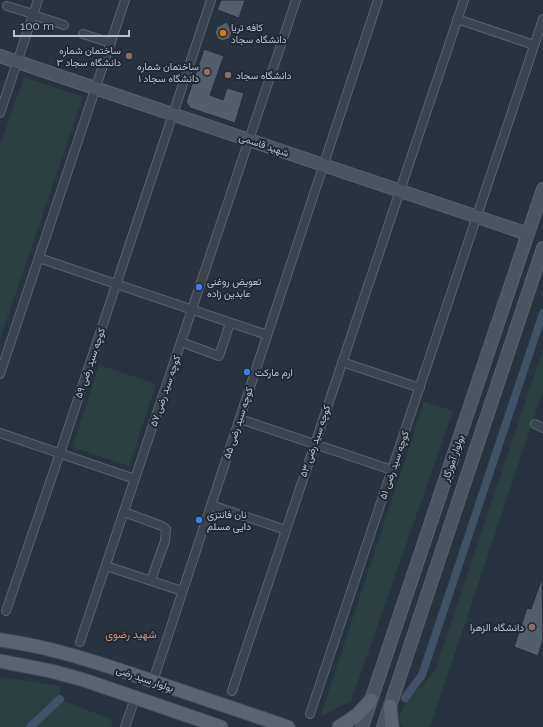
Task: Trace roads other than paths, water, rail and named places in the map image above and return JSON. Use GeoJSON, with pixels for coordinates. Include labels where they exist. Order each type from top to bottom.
{"type":"FeatureCollection","features":[{"type":"Feature","properties":{"kind":"main road","name":"شهید قاسمی"},"geometry":{"type":"LineString","coordinates":[[0,56],[528,234]]}},
{"type":"Feature","properties":{"kind":"main road","name":"بولوار آموزگار"},"geometry":{"type":"LineString","coordinates":[[362,727],[543,189]]}},
{"type":"Feature","properties":{"kind":"main road","name":"بولوار آموزگار"},"geometry":{"type":"LineString","coordinates":[[383,727],[543,248]]}},
{"type":"Feature","properties":{"kind":"main road","name":"بولوار سید رضی"},"geometry":{"type":"LineString","coordinates":[[0,640],[20,642],[56,650],[90,660],[288,727]]}},
{"type":"Feature","properties":{"kind":"main road","name":"بولوار سید رضی"},"geometry":{"type":"LineString","coordinates":[[0,661],[50,671],[221,727]]}},
{"type":"Feature","properties":{"kind":"main road"},"geometry":{"type":"LineString","coordinates":[[339,727],[357,715],[371,700]]}},
{"type":"Feature","properties":{"kind":"main road"},"geometry":{"type":"LineString","coordinates":[[390,706],[392,727]]}},
{"type":"Feature","properties":{"kind":"street"},"geometry":{"type":"LineString","coordinates":[[0,113],[38,0]]}},
{"type":"Feature","properties":{"kind":"street"},"geometry":{"type":"LineString","coordinates":[[0,374],[125,0]]}},
{"type":"Feature","properties":{"kind":"street","name":"کوچه سید رضی ۵۹"},"geometry":{"type":"LineString","coordinates":[[6,611],[211,0]]}},
{"type":"Feature","properties":{"kind":"street","name":"کوچه سید رضی ۵۷"},"geometry":{"type":"LineString","coordinates":[[80,642],[296,0]]}},
{"type":"Feature","properties":{"kind":"street","name":"کوچه سید رضی ۵۵"},"geometry":{"type":"LineString","coordinates":[[153,681],[378,0]]}},
{"type":"Feature","properties":{"kind":"street","name":"کوچه سید رضی ۵۳"},"geometry":{"type":"LineString","coordinates":[[232,691],[464,0]]}},
{"type":"Feature","properties":{"kind":"street"},"geometry":{"type":"LineString","coordinates":[[8,6],[64,25]]}},
{"type":"Feature","properties":{"kind":"street"},"geometry":{"type":"LineString","coordinates":[[457,19],[534,45]]}},
{"type":"Feature","properties":{"kind":"street","name":"کوچه سید رضی ۵۱"},"geometry":{"type":"LineString","coordinates":[[310,714],[543,19]]}},
{"type":"Feature","properties":{"kind":"street"},"geometry":{"type":"LineString","coordinates":[[83,34],[111,43]]}},
{"type":"Feature","properties":{"kind":"street"},"geometry":{"type":"LineString","coordinates":[[39,258],[230,324],[267,335]]}},
{"type":"Feature","properties":{"kind":"street"},"geometry":{"type":"LineString","coordinates":[[181,342],[219,356],[230,324]]}},
{"type":"Feature","properties":{"kind":"street"},"geometry":{"type":"LineString","coordinates":[[342,362],[420,388]]}},
{"type":"Feature","properties":{"kind":"street"},"geometry":{"type":"LineString","coordinates":[[240,419],[392,470]]}},
{"type":"Feature","properties":{"kind":"street"},"geometry":{"type":"LineString","coordinates":[[0,433],[135,479]]}},
{"type":"Feature","properties":{"kind":"street"},"geometry":{"type":"LineString","coordinates":[[211,505],[286,530]]}},
{"type":"Feature","properties":{"kind":"street"},"geometry":{"type":"LineString","coordinates":[[124,512],[162,526],[166,529],[165,541],[151,580]]}},
{"type":"Feature","properties":{"kind":"street"},"geometry":{"type":"LineString","coordinates":[[106,566],[151,580],[182,592]]}},
{"type":"Feature","properties":{"kind":"street"},"geometry":{"type":"LineString","coordinates":[[125,727],[135,698]]}},
{"type":"Feature","properties":{"kind":"waterway"},"geometry":{"type":"LineString","coordinates":[[405,698],[422,675],[543,313]]}},
{"type":"Feature","properties":{"kind":"waterway"},"geometry":{"type":"LineString","coordinates":[[30,727],[60,699]]}},
{"type":"Feature","properties":{"kind":"place","name":"کافه تریا دانشگاه سجاد"},"geometry":{"type":"Point","coordinates":[223,33]}},
{"type":"Feature","properties":{"kind":"place","name":"ساختمان شماره ۳ دانشگاه سجاد"},"geometry":{"type":"Point","coordinates":[129,56]}},
{"type":"Feature","properties":{"kind":"place","name":"ساختمان شماره ۱ دانشگاه سجاد"},"geometry":{"type":"Point","coordinates":[207,72]}},
{"type":"Feature","properties":{"kind":"place","name":"دانشگاه سجاد"},"geometry":{"type":"Point","coordinates":[228,75]}},
{"type":"Feature","properties":{"kind":"place","name":"تعویض روغنی عابدین زاده"},"geometry":{"type":"Point","coordinates":[199,287]}},
{"type":"Feature","properties":{"kind":"place","name":"ارم مارکت"},"geometry":{"type":"Point","coordinates":[247,372]}},
{"type":"Feature","properties":{"kind":"place","name":"نان فانتزی دایی مسلم"},"geometry":{"type":"Point","coordinates":[199,520]}},
{"type":"Feature","properties":{"kind":"place","name":"دانشگاه الزهرا"},"geometry":{"type":"Point","coordinates":[532,627]}},
{"type":"Feature","properties":{"kind":"district","name":"شهید رضوی"},"geometry":{"type":"Point","coordinates":[131,634]}}]}
